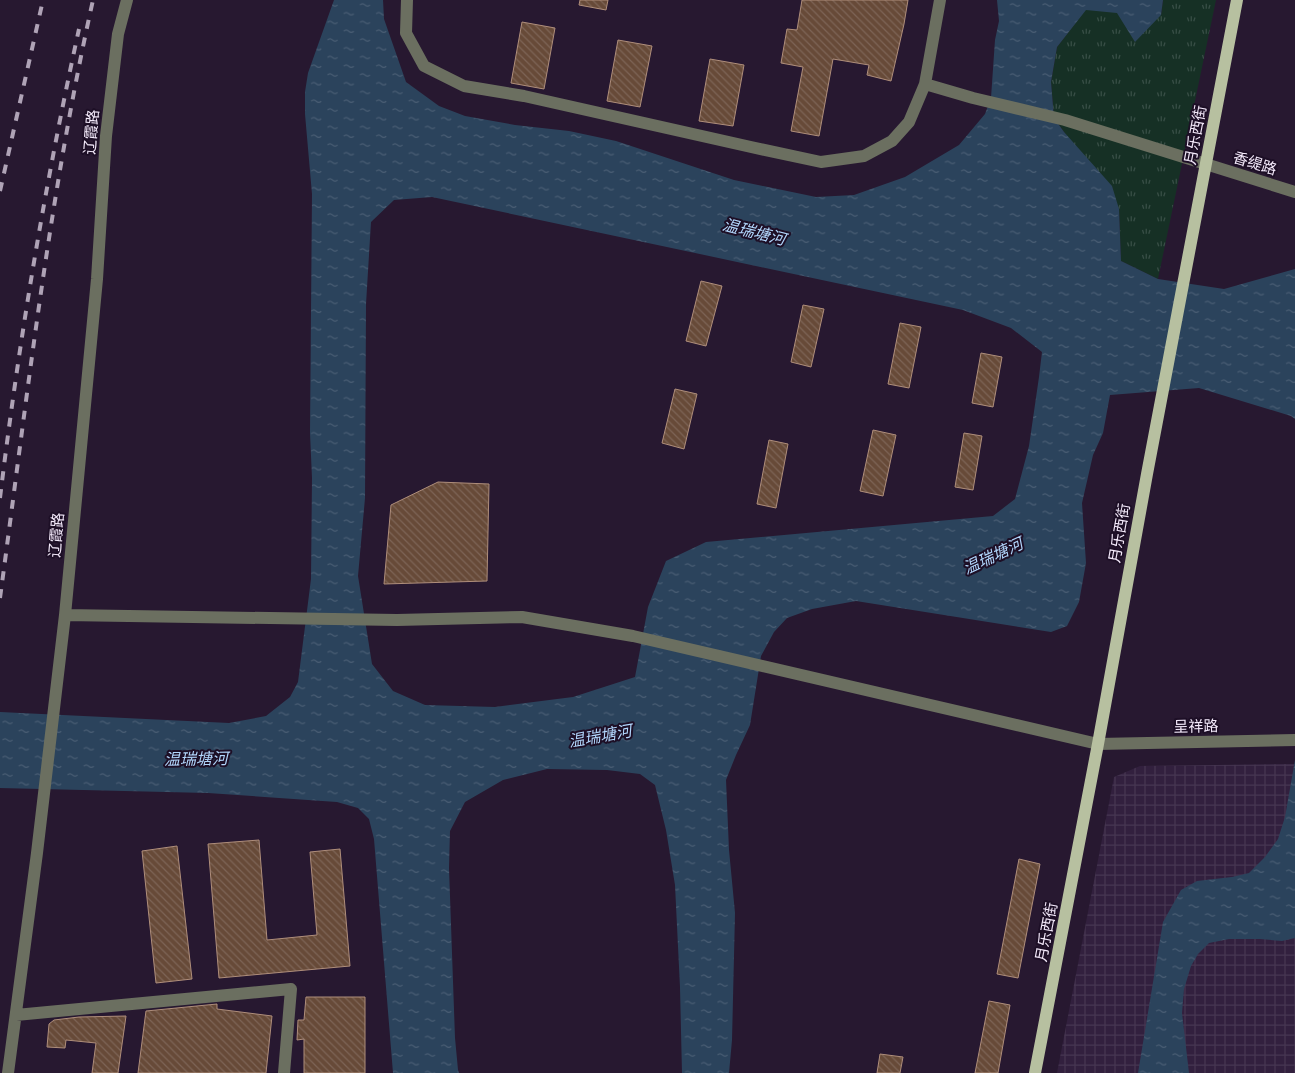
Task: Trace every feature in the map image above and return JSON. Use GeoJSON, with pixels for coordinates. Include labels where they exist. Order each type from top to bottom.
{"type":"FeatureCollection","features":[{"type":"Feature","properties":{"kind":"main road","name":"月乐西街"},"geometry":{"type":"LineString","coordinates":[[1035,1073],[1098,744],[1146,474],[1237,0]]}},
{"type":"Feature","properties":{"kind":"street","name":"辽霞路"},"geometry":{"type":"LineString","coordinates":[[8,1073],[65,615],[96,279],[106,136],[118,34],[127,0]]}},
{"type":"Feature","properties":{"kind":"street"},"geometry":{"type":"LineString","coordinates":[[407,0],[406,33],[424,66],[464,86],[524,96],[751,148],[821,162],[864,156],[892,141],[909,122],[925,84],[940,0]]}},
{"type":"Feature","properties":{"kind":"street","name":"香缇路"},"geometry":{"type":"LineString","coordinates":[[925,84],[973,98],[1064,120],[1295,192]]}},
{"type":"Feature","properties":{"kind":"street","name":"呈祥路"},"geometry":{"type":"LineString","coordinates":[[65,615],[397,620],[522,617],[633,636],[1098,744],[1290,740]]}},
{"type":"Feature","properties":{"kind":"street"},"geometry":{"type":"LineString","coordinates":[[16,1015],[291,988],[284,1073]]}},
{"type":"Feature","properties":{"kind":"shaded area"},"geometry":{"type":"Polygon","coordinates":[[[1295,764],[1295,1073],[1057,1073],[1114,777],[1140,766],[1295,764]]]}},
{"type":"Feature","properties":{"kind":"green space"},"geometry":{"type":"Polygon","coordinates":[[[1163,0],[1216,0],[1158,279],[1121,261],[1119,209],[1054,118],[1051,82],[1057,47],[1086,9],[1161,15],[1163,0]]]}},
{"type":"Feature","properties":{"kind":"water","name":"温瑞塘河"},"geometry":{"type":"Polygon","coordinates":[[[334,0],[383,0],[384,19],[406,82],[439,106],[465,116],[515,125],[569,131],[616,141],[734,180],[816,197],[854,195],[905,177],[959,145],[985,114],[991,98],[995,40],[999,21],[997,0],[1163,0],[1161,15],[1135,42],[1117,13],[1086,10],[1057,47],[1051,82],[1054,118],[1112,186],[1119,209],[1121,261],[1158,279],[1224,289],[1295,269],[1295,419],[1291,416],[1199,388],[1110,395],[1103,433],[1093,455],[1082,503],[1086,563],[1079,602],[1067,626],[1051,632],[856,601],[812,609],[787,618],[774,632],[761,656],[750,725],[726,780],[729,850],[735,913],[732,1040],[729,1073],[682,1073],[675,885],[666,830],[655,785],[640,774],[607,770],[547,769],[503,780],[465,802],[450,831],[449,868],[455,1038],[459,1073],[393,1073],[374,839],[369,819],[358,808],[337,802],[208,793],[0,788],[0,712],[229,723],[266,716],[290,697],[298,682],[311,579],[312,194],[305,114],[305,92],[308,73],[334,0]],[[432,197],[394,200],[371,222],[366,304],[365,498],[358,576],[372,664],[393,691],[425,705],[495,707],[573,697],[635,677],[648,607],[666,561],[706,542],[993,516],[1015,499],[1029,446],[1042,352],[1011,328],[963,310],[432,197]]]}},
{"type":"Feature","properties":{"kind":"water"},"geometry":{"type":"Polygon","coordinates":[[[1295,760],[1295,938],[1282,941],[1229,939],[1209,943],[1198,954],[1191,966],[1184,989],[1182,1013],[1189,1073],[1138,1073],[1163,922],[1181,890],[1197,881],[1249,873],[1265,857],[1278,839],[1285,817],[1295,760]]]}},
{"type":"Feature","properties":{"kind":"building"},"geometry":{"type":"Polygon","coordinates":[[[580,0],[608,0],[606,10],[579,5],[580,0]]]}},
{"type":"Feature","properties":{"kind":"building"},"geometry":{"type":"Polygon","coordinates":[[[802,0],[908,0],[891,81],[867,75],[869,65],[833,59],[819,136],[791,131],[803,67],[781,63],[787,29],[797,30],[802,0]]]}},
{"type":"Feature","properties":{"kind":"building"},"geometry":{"type":"Polygon","coordinates":[[[522,22],[555,28],[544,89],[511,83],[522,22]]]}},
{"type":"Feature","properties":{"kind":"building"},"geometry":{"type":"Polygon","coordinates":[[[618,40],[652,46],[640,107],[607,101],[618,40]]]}},
{"type":"Feature","properties":{"kind":"building"},"geometry":{"type":"Polygon","coordinates":[[[710,59],[744,65],[733,126],[699,121],[710,59]]]}},
{"type":"Feature","properties":{"kind":"building"},"geometry":{"type":"Polygon","coordinates":[[[701,281],[722,286],[706,346],[686,341],[701,281]]]}},
{"type":"Feature","properties":{"kind":"building"},"geometry":{"type":"Polygon","coordinates":[[[803,305],[824,309],[811,367],[791,362],[803,305]]]}},
{"type":"Feature","properties":{"kind":"building"},"geometry":{"type":"Polygon","coordinates":[[[900,323],[921,327],[909,388],[888,384],[900,323]]]}},
{"type":"Feature","properties":{"kind":"building"},"geometry":{"type":"Polygon","coordinates":[[[981,353],[1002,357],[993,407],[972,403],[981,353]]]}},
{"type":"Feature","properties":{"kind":"building"},"geometry":{"type":"Polygon","coordinates":[[[675,389],[697,394],[684,449],[662,443],[675,389]]]}},
{"type":"Feature","properties":{"kind":"building"},"geometry":{"type":"Polygon","coordinates":[[[873,430],[896,435],[883,496],[860,491],[873,430]]]}},
{"type":"Feature","properties":{"kind":"building"},"geometry":{"type":"Polygon","coordinates":[[[964,433],[982,436],[973,490],[955,487],[964,433]]]}},
{"type":"Feature","properties":{"kind":"building"},"geometry":{"type":"Polygon","coordinates":[[[769,440],[788,444],[776,508],[757,504],[769,440]]]}},
{"type":"Feature","properties":{"kind":"building"},"geometry":{"type":"Polygon","coordinates":[[[438,482],[489,484],[487,581],[384,584],[391,505],[438,482]]]}},
{"type":"Feature","properties":{"kind":"building"},"geometry":{"type":"Polygon","coordinates":[[[259,840],[267,940],[317,935],[310,852],[340,849],[350,966],[219,978],[208,844],[259,840]]]}},
{"type":"Feature","properties":{"kind":"building"},"geometry":{"type":"Polygon","coordinates":[[[177,846],[192,979],[156,983],[142,851],[177,846]]]}},
{"type":"Feature","properties":{"kind":"building"},"geometry":{"type":"Polygon","coordinates":[[[1019,859],[1040,864],[1018,978],[997,974],[1019,859]]]}},
{"type":"Feature","properties":{"kind":"building"},"geometry":{"type":"Polygon","coordinates":[[[306,997],[365,997],[365,1073],[304,1073],[304,1039],[297,1040],[298,1020],[304,1020],[306,997]]]}},
{"type":"Feature","properties":{"kind":"building"},"geometry":{"type":"Polygon","coordinates":[[[989,1001],[1010,1005],[998,1073],[975,1073],[989,1001]]]}},
{"type":"Feature","properties":{"kind":"building"},"geometry":{"type":"Polygon","coordinates":[[[217,1004],[217,1009],[272,1016],[266,1073],[138,1073],[146,1011],[217,1004]]]}},
{"type":"Feature","properties":{"kind":"building"},"geometry":{"type":"Polygon","coordinates":[[[126,1016],[118,1073],[92,1073],[96,1043],[66,1040],[65,1048],[47,1047],[49,1024],[54,1020],[79,1017],[126,1016]]]}},
{"type":"Feature","properties":{"kind":"building"},"geometry":{"type":"Polygon","coordinates":[[[880,1054],[903,1057],[900,1073],[877,1073],[880,1054]]]}},
{"type":"Feature","properties":{"kind":"railway"},"geometry":{"type":"LineString","coordinates":[[0,191],[43,0]]}},
{"type":"Feature","properties":{"kind":"railway"},"geometry":{"type":"LineString","coordinates":[[0,598],[51,223],[77,74],[93,0]]}},
{"type":"Feature","properties":{"kind":"railway"},"geometry":{"type":"LineString","coordinates":[[0,498],[34,263],[79,29]]}}]}
